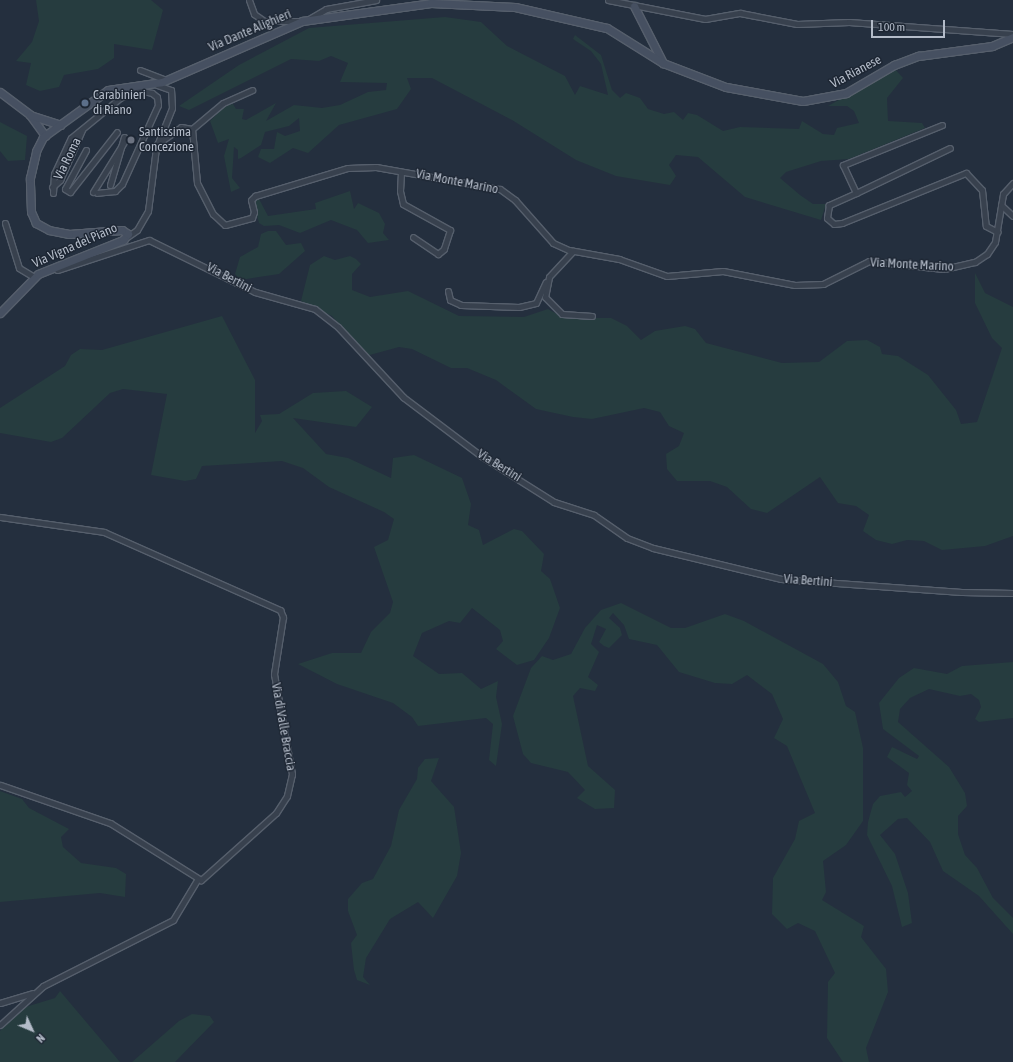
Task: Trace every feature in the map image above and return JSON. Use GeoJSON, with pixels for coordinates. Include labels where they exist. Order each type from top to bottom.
{"type":"FeatureCollection","features":[{"type":"Feature","properties":{"kind":"main road","name":"Via Dante Alighieri"},"geometry":{"type":"LineString","coordinates":[[45,136],[107,91],[136,88],[166,80],[307,20],[435,3],[515,7],[607,28],[663,63]]}},
{"type":"Feature","properties":{"kind":"main road"},"geometry":{"type":"LineString","coordinates":[[634,6],[663,63]]}},
{"type":"Feature","properties":{"kind":"main road","name":"Via Rianese"},"geometry":{"type":"LineString","coordinates":[[663,63],[743,91],[817,100],[846,93],[911,58],[941,51],[992,46],[1013,36]]}},
{"type":"Feature","properties":{"kind":"main road"},"geometry":{"type":"LineString","coordinates":[[0,92],[30,115],[45,136]]}},
{"type":"Feature","properties":{"kind":"main road"},"geometry":{"type":"LineString","coordinates":[[30,115],[60,125]]}},
{"type":"Feature","properties":{"kind":"main road","name":"Via Vigna del Piano"},"geometry":{"type":"LineString","coordinates":[[0,313],[36,275],[127,237],[128,232],[122,230],[84,235],[59,233],[36,223],[30,209],[30,178],[36,151],[45,136]]}},
{"type":"Feature","properties":{"kind":"street"},"geometry":{"type":"LineString","coordinates":[[250,0],[253,13],[264,21],[307,20],[326,9],[376,0]]}},
{"type":"Feature","properties":{"kind":"street"},"geometry":{"type":"LineString","coordinates":[[608,0],[705,19],[740,13],[797,24],[849,22],[1013,36]]}},
{"type":"Feature","properties":{"kind":"street"},"geometry":{"type":"LineString","coordinates":[[140,70],[166,80]]}},
{"type":"Feature","properties":{"kind":"street"},"geometry":{"type":"LineString","coordinates":[[127,237],[139,227],[150,206],[157,144],[173,97],[168,87],[152,84]]}},
{"type":"Feature","properties":{"kind":"street"},"geometry":{"type":"LineString","coordinates":[[53,193],[52,187],[67,143],[108,105],[136,88],[154,94],[157,106],[120,187],[115,191],[95,192],[124,139],[110,185]]}},
{"type":"Feature","properties":{"kind":"street"},"geometry":{"type":"LineString","coordinates":[[157,144],[179,128],[192,129],[223,103],[252,90]]}},
{"type":"Feature","properties":{"kind":"street"},"geometry":{"type":"LineString","coordinates":[[856,193],[843,165],[942,125]]}},
{"type":"Feature","properties":{"kind":"street","name":"Via Roma"},"geometry":{"type":"LineString","coordinates":[[52,187],[60,180],[82,129]]}},
{"type":"Feature","properties":{"kind":"street","name":"Via Monte Marino"},"geometry":{"type":"LineString","coordinates":[[192,129],[197,183],[213,214],[226,225],[252,218],[254,212],[251,200],[258,195],[351,168],[401,172],[500,189],[515,200],[553,243],[573,251],[619,259],[667,276],[723,271],[774,284],[815,285],[870,261],[944,269],[964,266],[987,254],[998,232],[1004,192],[1013,183]]}},
{"type":"Feature","properties":{"kind":"street"},"geometry":{"type":"LineString","coordinates":[[86,150],[65,189],[73,192],[117,132]]}},
{"type":"Feature","properties":{"kind":"street"},"geometry":{"type":"LineString","coordinates":[[950,148],[828,206],[826,214],[829,221],[843,223],[966,173],[982,190],[986,226],[998,232]]}},
{"type":"Feature","properties":{"kind":"street"},"geometry":{"type":"LineString","coordinates":[[401,172],[400,191],[403,204],[450,230],[444,249],[438,254],[413,237]]}},
{"type":"Feature","properties":{"kind":"street"},"geometry":{"type":"LineString","coordinates":[[1001,205],[1013,216]]}},
{"type":"Feature","properties":{"kind":"street"},"geometry":{"type":"LineString","coordinates":[[5,223],[19,268],[36,275]]}},
{"type":"Feature","properties":{"kind":"street","name":"Via Bertini"},"geometry":{"type":"LineString","coordinates":[[36,275],[146,240],[253,291],[315,309],[338,327],[402,397],[481,456],[554,502],[594,515],[627,538],[653,548],[781,579],[962,592],[1013,593]]}},
{"type":"Feature","properties":{"kind":"street"},"geometry":{"type":"LineString","coordinates":[[448,292],[450,300],[459,304],[519,307],[536,303],[546,282],[573,251]]}},
{"type":"Feature","properties":{"kind":"street"},"geometry":{"type":"LineString","coordinates":[[546,282],[545,297],[555,310],[570,317],[592,316]]}},
{"type":"Feature","properties":{"kind":"street","name":"Via di Valle Braccia"},"geometry":{"type":"LineString","coordinates":[[0,517],[104,532],[282,612],[274,669],[292,766],[289,790],[272,817],[234,848],[208,877],[197,880]]}},
{"type":"Feature","properties":{"kind":"street"},"geometry":{"type":"LineString","coordinates":[[0,785],[110,823],[197,880],[171,921],[36,992],[0,1002]]}},
{"type":"Feature","properties":{"kind":"street"},"geometry":{"type":"LineString","coordinates":[[0,1025],[36,992]]}},
{"type":"Feature","properties":{"kind":"green space"},"geometry":{"type":"Polygon","coordinates":[[[36,0],[151,0],[163,10],[152,50],[114,44],[114,58],[98,69],[64,75],[59,87],[40,91],[26,85],[31,63],[16,61],[32,42],[39,21],[36,0]]]}},
{"type":"Feature","properties":{"kind":"green space"},"geometry":{"type":"Polygon","coordinates":[[[445,17],[481,22],[507,46],[565,76],[575,95],[580,86],[608,95],[601,64],[591,51],[573,39],[575,35],[601,55],[612,90],[620,98],[626,93],[640,98],[648,109],[664,114],[674,112],[683,120],[688,113],[697,115],[723,131],[740,127],[799,129],[802,121],[823,134],[834,135],[837,128],[859,123],[854,111],[847,106],[828,106],[895,69],[903,78],[887,98],[888,121],[922,123],[925,128],[849,159],[821,161],[786,172],[780,178],[800,195],[813,204],[826,204],[821,220],[745,197],[698,157],[676,155],[669,165],[676,176],[670,185],[616,176],[576,160],[512,120],[432,78],[407,78],[411,89],[397,109],[339,125],[308,153],[293,148],[270,163],[258,157],[261,149],[274,149],[277,132],[285,136],[300,131],[299,118],[289,126],[265,132],[261,145],[241,158],[238,159],[238,150],[234,147],[232,178],[240,188],[231,192],[224,156],[229,139],[218,143],[210,121],[225,106],[233,104],[236,109],[244,109],[242,119],[246,120],[276,103],[266,121],[294,105],[322,108],[340,105],[368,92],[386,90],[387,83],[340,82],[348,63],[331,56],[319,61],[291,59],[189,110],[179,106],[239,65],[309,28],[445,17]]]}},
{"type":"Feature","properties":{"kind":"green space"},"geometry":{"type":"Polygon","coordinates":[[[0,122],[27,136],[25,160],[8,161],[0,151],[0,122]]]}},
{"type":"Feature","properties":{"kind":"green space"},"geometry":{"type":"Polygon","coordinates":[[[350,191],[354,209],[358,203],[379,213],[385,224],[383,233],[389,240],[368,243],[357,230],[331,220],[300,233],[279,225],[264,226],[259,223],[254,204],[254,197],[258,197],[268,216],[316,209],[315,203],[350,191]]]}},
{"type":"Feature","properties":{"kind":"green space"},"geometry":{"type":"Polygon","coordinates":[[[268,231],[276,231],[286,245],[301,243],[305,251],[279,274],[240,280],[235,274],[240,257],[258,247],[261,234],[268,231]]]}},
{"type":"Feature","properties":{"kind":"green space"},"geometry":{"type":"Polygon","coordinates":[[[324,256],[335,260],[350,256],[361,264],[352,274],[352,290],[370,297],[408,291],[459,316],[524,317],[548,309],[564,318],[611,318],[627,326],[641,340],[655,331],[685,326],[695,329],[706,343],[782,363],[819,362],[847,341],[867,340],[880,347],[882,354],[898,356],[928,375],[956,410],[961,424],[977,422],[1002,348],[992,338],[975,303],[975,273],[985,293],[1013,307],[1013,536],[985,546],[942,550],[924,541],[907,540],[892,544],[876,540],[863,531],[869,515],[856,506],[838,503],[820,477],[767,513],[751,509],[727,487],[710,481],[677,481],[667,469],[666,454],[679,446],[684,433],[669,426],[660,412],[644,408],[592,419],[573,417],[536,409],[496,380],[467,368],[451,368],[412,349],[399,347],[366,356],[332,316],[301,301],[310,265],[324,256]]]}},
{"type":"Feature","properties":{"kind":"green space"},"geometry":{"type":"Polygon","coordinates":[[[222,316],[255,380],[255,433],[262,421],[260,415],[279,414],[313,393],[346,391],[372,407],[356,427],[293,418],[326,454],[348,458],[391,478],[393,458],[414,455],[462,478],[471,504],[468,525],[479,530],[483,545],[514,529],[522,531],[544,554],[541,571],[550,579],[560,608],[549,638],[534,660],[517,665],[496,649],[503,641],[500,630],[472,608],[460,623],[449,621],[422,633],[413,656],[439,674],[462,673],[481,689],[498,681],[496,697],[502,724],[496,766],[489,760],[493,724],[486,718],[418,726],[412,717],[393,703],[337,684],[298,664],[332,653],[361,653],[371,632],[390,613],[393,602],[374,547],[388,540],[394,519],[384,512],[329,487],[303,468],[282,461],[202,466],[196,479],[185,481],[151,475],[167,394],[123,389],[110,393],[62,438],[51,442],[0,433],[0,408],[65,366],[71,355],[80,349],[102,350],[222,316]]]}},
{"type":"Feature","properties":{"kind":"green space"},"geometry":{"type":"Polygon","coordinates":[[[621,603],[671,628],[685,628],[725,614],[744,621],[823,664],[838,682],[846,706],[855,712],[863,748],[863,821],[846,845],[823,861],[826,892],[822,900],[864,926],[861,937],[886,969],[888,992],[866,1048],[869,1062],[843,1062],[827,1038],[828,982],[835,973],[815,931],[798,923],[787,929],[772,914],[773,878],[795,839],[799,821],[815,813],[787,746],[774,738],[783,719],[772,694],[747,675],[732,684],[715,683],[679,672],[657,645],[629,639],[624,625],[613,613],[609,618],[620,628],[622,635],[609,648],[604,646],[599,642],[606,629],[597,625],[591,644],[599,652],[588,677],[598,685],[595,691],[580,688],[573,696],[588,766],[615,790],[614,808],[595,809],[577,798],[585,790],[568,772],[531,763],[523,754],[513,716],[531,668],[542,656],[553,660],[571,654],[585,628],[601,610],[621,603]]]}},
{"type":"Feature","properties":{"kind":"green space"},"geometry":{"type":"Polygon","coordinates":[[[1013,662],[1013,718],[979,722],[975,719],[981,707],[979,700],[971,694],[960,696],[929,689],[910,698],[900,709],[898,722],[949,767],[965,793],[967,806],[958,816],[958,834],[965,855],[977,868],[993,898],[1013,918],[1013,934],[979,896],[943,871],[930,842],[907,818],[898,819],[880,835],[895,854],[908,893],[912,923],[902,927],[892,886],[867,835],[868,822],[873,804],[880,796],[901,792],[905,797],[912,791],[907,785],[909,773],[887,757],[892,747],[917,759],[919,756],[883,729],[879,703],[899,678],[914,668],[947,674],[962,666],[1013,662]]]}},
{"type":"Feature","properties":{"kind":"green space"},"geometry":{"type":"Polygon","coordinates":[[[439,758],[431,781],[454,807],[461,853],[457,876],[433,918],[418,902],[390,919],[366,958],[363,977],[370,985],[357,980],[354,970],[351,943],[357,935],[348,911],[348,899],[362,883],[373,879],[391,846],[399,810],[417,779],[418,768],[425,759],[439,758]]]}},
{"type":"Feature","properties":{"kind":"green space"},"geometry":{"type":"Polygon","coordinates":[[[0,791],[22,799],[29,808],[69,829],[61,837],[63,847],[81,863],[116,868],[126,874],[125,897],[100,893],[0,902],[0,791]]]}},
{"type":"Feature","properties":{"kind":"green space"},"geometry":{"type":"Polygon","coordinates":[[[60,991],[120,1062],[0,1062],[0,1031],[19,1009],[55,998],[60,991]]]}},
{"type":"Feature","properties":{"kind":"green space"},"geometry":{"type":"Polygon","coordinates":[[[192,1014],[210,1016],[214,1022],[175,1062],[132,1062],[179,1021],[192,1014]]]}},
{"type":"Feature","properties":{"kind":"place","name":"Carabinieri di Riano"},"geometry":{"type":"Point","coordinates":[85,103]}},
{"type":"Feature","properties":{"kind":"place","name":"Santissima Concezione"},"geometry":{"type":"Point","coordinates":[131,140]}}]}
